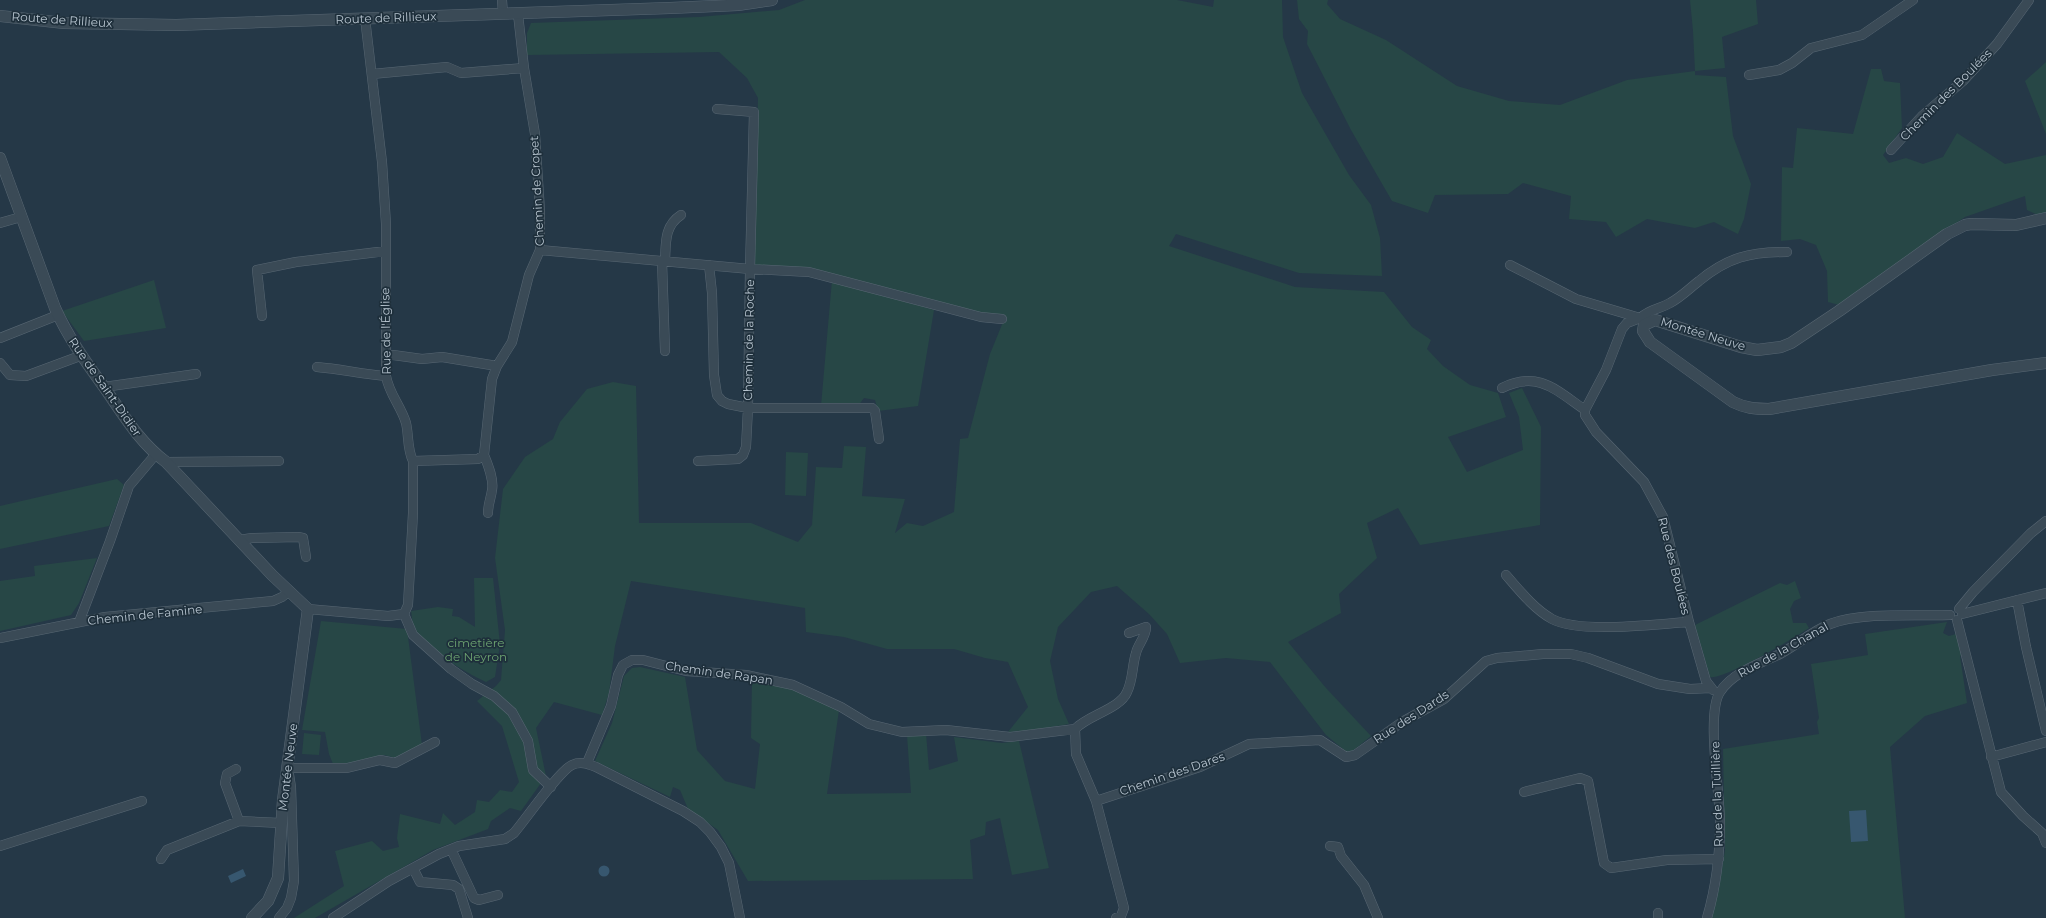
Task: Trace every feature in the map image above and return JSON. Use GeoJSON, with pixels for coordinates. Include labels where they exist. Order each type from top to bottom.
{"type":"FeatureCollection","features":[{"type":"Feature","properties":{"kind":"street"},"geometry":{"type":"LineString","coordinates":[[502,0],[504,14]]}},
{"type":"Feature","properties":{"kind":"street","name":"Route de Rillieux"},"geometry":{"type":"LineString","coordinates":[[0,16],[64,23],[176,25],[717,6],[772,0]]}},
{"type":"Feature","properties":{"kind":"street"},"geometry":{"type":"LineString","coordinates":[[1749,75],[1779,70],[1792,63],[1811,48],[1862,35],[1913,0]]}},
{"type":"Feature","properties":{"kind":"street","name":"Chemin des Boulées"},"geometry":{"type":"LineString","coordinates":[[1891,150],[1922,116],[1963,80],[1997,44],[2029,0]]}},
{"type":"Feature","properties":{"kind":"street","name":"Chemin de Cropet"},"geometry":{"type":"LineString","coordinates":[[484,455],[489,390],[497,366],[512,342],[529,275],[540,250],[540,211],[534,134],[518,14]]}},
{"type":"Feature","properties":{"kind":"street","name":"Rue de l'Église"},"geometry":{"type":"LineString","coordinates":[[365,18],[382,162],[386,224],[386,376],[388,388],[406,422],[410,455],[413,461],[413,514],[408,598],[404,614]]}},
{"type":"Feature","properties":{"kind":"street"},"geometry":{"type":"LineString","coordinates":[[372,74],[447,67],[461,73],[524,68]]}},
{"type":"Feature","properties":{"kind":"street"},"geometry":{"type":"LineString","coordinates":[[717,109],[754,112],[750,269],[809,272],[981,317],[1002,319]]}},
{"type":"Feature","properties":{"kind":"street","name":"Rue de Saint-Didier"},"geometry":{"type":"LineString","coordinates":[[0,158],[58,315],[80,356],[104,387],[124,418],[156,454],[166,462],[288,592],[308,609]]}},
{"type":"Feature","properties":{"kind":"street"},"geometry":{"type":"LineString","coordinates":[[665,351],[664,261],[667,232],[674,219],[681,215]]}},
{"type":"Feature","properties":{"kind":"street"},"geometry":{"type":"LineString","coordinates":[[0,224],[21,218]]}},
{"type":"Feature","properties":{"kind":"street","name":"Montée Neuve"},"geometry":{"type":"LineString","coordinates":[[2046,218],[2016,224],[1965,225],[1947,234],[1797,339],[1781,347],[1757,350],[1741,347],[1663,321],[1644,320],[1643,332],[1650,342],[1733,402],[1756,410],[1992,370],[2046,363]]}},
{"type":"Feature","properties":{"kind":"street","name":"Chemin de la Roche"},"geometry":{"type":"LineString","coordinates":[[540,250],[750,269],[746,447],[743,455],[738,459],[698,461]]}},
{"type":"Feature","properties":{"kind":"street"},"geometry":{"type":"LineString","coordinates":[[262,316],[256,270],[296,262],[386,251]]}},
{"type":"Feature","properties":{"kind":"street"},"geometry":{"type":"LineString","coordinates":[[1644,320],[1649,310],[1670,304],[1724,263],[1743,255],[1762,252],[1787,252]]}},
{"type":"Feature","properties":{"kind":"street"},"geometry":{"type":"LineString","coordinates":[[709,265],[712,293],[714,375],[718,395],[728,404],[748,408],[872,408],[875,411],[879,439]]}},
{"type":"Feature","properties":{"kind":"street"},"geometry":{"type":"LineString","coordinates":[[1510,265],[1576,299],[1644,320]]}},
{"type":"Feature","properties":{"kind":"street"},"geometry":{"type":"LineString","coordinates":[[0,338],[58,315]]}},
{"type":"Feature","properties":{"kind":"street"},"geometry":{"type":"LineString","coordinates":[[1502,388],[1523,380],[1537,382],[1553,388],[1585,410],[1606,370],[1622,329],[1627,323],[1644,320]]}},
{"type":"Feature","properties":{"kind":"street"},"geometry":{"type":"LineString","coordinates":[[386,354],[422,359],[442,357],[497,366]]}},
{"type":"Feature","properties":{"kind":"street"},"geometry":{"type":"LineString","coordinates":[[0,363],[10,375],[26,376],[80,356]]}},
{"type":"Feature","properties":{"kind":"street"},"geometry":{"type":"LineString","coordinates":[[317,367],[343,369],[356,373],[386,376]]}},
{"type":"Feature","properties":{"kind":"street"},"geometry":{"type":"LineString","coordinates":[[104,387],[196,374]]}},
{"type":"Feature","properties":{"kind":"street","name":"Rue des Boulées"},"geometry":{"type":"LineString","coordinates":[[1585,410],[1585,415],[1596,432],[1644,482],[1663,516],[1688,622],[1710,688]]}},
{"type":"Feature","properties":{"kind":"street"},"geometry":{"type":"LineString","coordinates":[[79,622],[129,486],[156,454]]}},
{"type":"Feature","properties":{"kind":"street"},"geometry":{"type":"LineString","coordinates":[[413,461],[478,459],[484,455],[492,478],[493,490],[488,503],[488,513]]}},
{"type":"Feature","properties":{"kind":"street"},"geometry":{"type":"LineString","coordinates":[[166,462],[279,461]]}},
{"type":"Feature","properties":{"kind":"street"},"geometry":{"type":"LineString","coordinates":[[2046,521],[2031,533],[1973,592],[1957,615],[1991,757],[2002,792],[2023,816],[2042,833],[2046,843]]}},
{"type":"Feature","properties":{"kind":"street"},"geometry":{"type":"LineString","coordinates":[[239,540],[252,538],[303,538],[306,557]]}},
{"type":"Feature","properties":{"kind":"street"},"geometry":{"type":"LineString","coordinates":[[1506,575],[1539,610],[1552,619],[1564,624],[1586,627],[1688,622]]}},
{"type":"Feature","properties":{"kind":"street","name":"Chemin de Famine"},"geometry":{"type":"LineString","coordinates":[[0,638],[112,616],[226,607],[273,601],[282,597],[288,592]]}},
{"type":"Feature","properties":{"kind":"street","name":"Rue de la Chanal"},"geometry":{"type":"LineString","coordinates":[[1719,694],[1730,679],[1789,650],[1818,630],[1831,624],[1855,618],[1957,615],[2046,593]]}},
{"type":"Feature","properties":{"kind":"street"},"geometry":{"type":"LineString","coordinates":[[2017,600],[2046,731]]}},
{"type":"Feature","properties":{"kind":"street"},"geometry":{"type":"LineString","coordinates":[[308,609],[388,616],[404,614],[413,635],[450,669],[472,684],[494,696],[512,712],[528,741],[533,770],[551,787]]}},
{"type":"Feature","properties":{"kind":"street","name":"Montée Neuve"},"geometry":{"type":"LineString","coordinates":[[252,918],[268,901],[276,885],[281,823],[308,609]]}},
{"type":"Feature","properties":{"kind":"street"},"geometry":{"type":"LineString","coordinates":[[1116,918],[1121,916],[1124,908],[1096,800],[1076,754],[1075,729],[1081,723],[1118,703],[1127,694],[1136,651],[1146,632],[1146,628],[1129,633]]}},
{"type":"Feature","properties":{"kind":"street","name":"Rue des Dards"},"geometry":{"type":"LineString","coordinates":[[1320,740],[1346,756],[1354,754],[1402,722],[1444,699],[1486,661],[1497,658],[1543,654],[1571,654],[1588,658],[1658,684],[1690,689],[1710,688]]}},
{"type":"Feature","properties":{"kind":"street","name":"Chemin de Rapan"},"geometry":{"type":"LineString","coordinates":[[587,763],[611,706],[618,674],[623,665],[632,660],[642,660],[686,671],[746,675],[793,685],[841,707],[869,724],[889,730],[902,732],[946,730],[1010,737],[1075,729]]}},
{"type":"Feature","properties":{"kind":"street"},"geometry":{"type":"LineString","coordinates":[[1710,688],[1719,694]]}},
{"type":"Feature","properties":{"kind":"street","name":"Rue de la Tuillière"},"geometry":{"type":"LineString","coordinates":[[1707,918],[1719,859],[1720,822],[1714,719],[1719,694]]}},
{"type":"Feature","properties":{"kind":"street","name":"Chemin des Dares"},"geometry":{"type":"LineString","coordinates":[[1096,800],[1200,767],[1249,744],[1320,740]]}},
{"type":"Feature","properties":{"kind":"street"},"geometry":{"type":"LineString","coordinates":[[279,918],[287,908],[291,898],[294,881],[291,787],[288,768],[347,768],[380,760],[396,763],[435,742]]}},
{"type":"Feature","properties":{"kind":"street"},"geometry":{"type":"LineString","coordinates":[[1991,757],[2046,742]]}},
{"type":"Feature","properties":{"kind":"street"},"geometry":{"type":"LineString","coordinates":[[333,918],[389,882],[438,854],[451,849],[505,839],[514,833],[565,769],[578,763],[587,763],[683,811],[710,832],[721,847],[729,862],[740,918]]}},
{"type":"Feature","properties":{"kind":"street"},"geometry":{"type":"LineString","coordinates":[[236,769],[227,774],[225,783],[239,821]]}},
{"type":"Feature","properties":{"kind":"street"},"geometry":{"type":"LineString","coordinates":[[1524,792],[1580,778],[1588,781],[1604,863],[1611,868],[1667,860],[1719,859]]}},
{"type":"Feature","properties":{"kind":"street"},"geometry":{"type":"LineString","coordinates":[[0,846],[142,801]]}},
{"type":"Feature","properties":{"kind":"street"},"geometry":{"type":"LineString","coordinates":[[161,859],[167,850],[239,821],[281,823]]}},
{"type":"Feature","properties":{"kind":"street"},"geometry":{"type":"LineString","coordinates":[[1330,846],[1338,848],[1341,856],[1364,885],[1378,918]]}},
{"type":"Feature","properties":{"kind":"street"},"geometry":{"type":"LineString","coordinates":[[451,849],[474,898],[479,900],[498,895]]}},
{"type":"Feature","properties":{"kind":"street"},"geometry":{"type":"LineString","coordinates":[[413,868],[420,882],[453,885],[458,889],[468,918]]}},
{"type":"Feature","properties":{"kind":"green space"},"geometry":{"type":"Polygon","coordinates":[[[805,0],[1177,0],[1213,7],[1214,0],[1282,0],[1283,37],[1302,93],[1349,175],[1371,205],[1380,238],[1382,276],[1299,273],[1176,234],[1169,246],[1295,287],[1384,292],[1412,327],[1431,340],[1427,349],[1443,366],[1470,385],[1498,393],[1506,417],[1448,437],[1467,472],[1523,450],[1519,417],[1509,393],[1522,388],[1541,427],[1540,525],[1420,545],[1398,508],[1367,523],[1377,558],[1339,594],[1341,613],[1288,642],[1326,688],[1371,736],[1349,754],[1326,735],[1270,662],[1226,658],[1180,663],[1167,634],[1149,614],[1117,586],[1091,592],[1058,627],[1050,661],[1058,699],[1069,724],[1028,731],[1008,732],[1028,707],[1008,662],[985,658],[954,649],[887,649],[844,637],[806,632],[805,608],[631,581],[615,646],[609,693],[602,715],[554,702],[536,728],[546,776],[521,811],[510,808],[491,821],[488,829],[433,850],[315,918],[294,918],[344,886],[335,851],[372,841],[383,851],[399,847],[397,838],[400,814],[440,824],[443,813],[455,825],[475,812],[477,800],[489,802],[500,790],[512,792],[519,782],[502,726],[477,701],[496,686],[501,680],[505,630],[495,558],[503,489],[525,457],[553,439],[560,422],[587,389],[613,382],[636,386],[639,523],[751,523],[798,542],[812,525],[816,467],[842,468],[844,446],[866,447],[862,496],[905,499],[895,533],[907,523],[923,526],[954,512],[960,439],[968,438],[990,354],[1003,322],[833,275],[754,266],[758,98],[747,78],[719,52],[527,55],[527,33],[531,23],[699,17],[779,10],[805,0]]]}},
{"type":"Feature","properties":{"kind":"green space"},"geometry":{"type":"Polygon","coordinates":[[[1297,0],[1328,0],[1327,4],[1340,19],[1386,40],[1457,86],[1509,101],[1560,105],[1627,80],[1695,71],[1695,75],[1726,77],[1733,136],[1751,184],[1744,219],[1738,234],[1714,222],[1695,228],[1647,219],[1616,237],[1606,222],[1569,219],[1571,196],[1523,183],[1508,194],[1435,195],[1428,213],[1392,201],[1351,130],[1307,44],[1308,31],[1299,19],[1297,0]]]}},
{"type":"Feature","properties":{"kind":"green space"},"geometry":{"type":"Polygon","coordinates":[[[1690,0],[1756,0],[1758,24],[1722,37],[1725,68],[1695,71],[1690,0]]]}},
{"type":"Feature","properties":{"kind":"green space"},"geometry":{"type":"Polygon","coordinates":[[[2046,62],[2046,134],[2025,81],[2046,62]]]}},
{"type":"Feature","properties":{"kind":"green space"},"geometry":{"type":"Polygon","coordinates":[[[1871,69],[1881,69],[1884,81],[1900,83],[1902,128],[1883,155],[1889,163],[1906,158],[1923,164],[1943,157],[1957,133],[2005,164],[2046,155],[2046,213],[2038,215],[2027,210],[2025,196],[1965,217],[1839,305],[1828,302],[1827,271],[1816,245],[1800,239],[1781,241],[1782,167],[1793,168],[1797,128],[1853,134],[1871,69]]]}},
{"type":"Feature","properties":{"kind":"green space"},"geometry":{"type":"Polygon","coordinates":[[[154,280],[166,328],[84,341],[62,311],[154,280]]]}},
{"type":"Feature","properties":{"kind":"green space"},"geometry":{"type":"Polygon","coordinates":[[[832,280],[934,310],[918,406],[878,411],[875,400],[864,398],[858,406],[821,406],[832,280]]]}},
{"type":"Feature","properties":{"kind":"green space"},"geometry":{"type":"Polygon","coordinates":[[[786,452],[808,453],[806,496],[785,495],[786,452]]]}},
{"type":"Feature","properties":{"kind":"green space"},"geometry":{"type":"Polygon","coordinates":[[[117,479],[124,485],[109,526],[0,549],[0,506],[117,479]]]}},
{"type":"Feature","properties":{"kind":"green space"},"geometry":{"type":"Polygon","coordinates":[[[97,558],[79,603],[71,615],[0,631],[0,581],[35,576],[34,566],[97,558]]]}},
{"type":"Feature","properties":{"kind":"green space","name":"cimetière de Neyron"},"geometry":{"type":"Polygon","coordinates":[[[474,578],[493,578],[500,644],[495,677],[486,682],[447,660],[429,645],[415,629],[411,611],[438,607],[453,609],[452,616],[459,617],[475,627],[474,578]]]}},
{"type":"Feature","properties":{"kind":"green space"},"geometry":{"type":"Polygon","coordinates":[[[1795,581],[1801,598],[1794,601],[1790,609],[1793,623],[1806,623],[1809,628],[1775,649],[1744,665],[1718,676],[1710,677],[1695,625],[1780,583],[1787,585],[1795,581]]]}},
{"type":"Feature","properties":{"kind":"green space"},"geometry":{"type":"Polygon","coordinates":[[[321,621],[407,629],[422,745],[396,758],[384,755],[351,764],[333,764],[329,754],[325,732],[302,730],[321,621]]]}},
{"type":"Feature","properties":{"kind":"green space"},"geometry":{"type":"Polygon","coordinates":[[[1947,622],[1943,633],[1949,636],[1956,634],[1962,655],[1960,656],[1967,703],[1925,716],[1890,747],[1905,918],[1712,918],[1719,888],[1725,850],[1723,749],[1819,734],[1817,722],[1819,718],[1811,664],[1868,655],[1865,634],[1947,622]]]}},
{"type":"Feature","properties":{"kind":"green space"},"geometry":{"type":"Polygon","coordinates":[[[640,667],[685,677],[697,750],[725,781],[755,789],[760,744],[751,738],[752,680],[794,689],[839,710],[827,794],[911,793],[907,735],[926,733],[929,770],[958,761],[954,737],[1002,743],[1019,741],[1049,868],[1012,875],[1000,818],[986,822],[985,835],[970,840],[973,879],[748,881],[718,830],[688,809],[680,790],[673,787],[670,797],[595,761],[612,723],[624,676],[632,668],[640,667]]]}},
{"type":"Feature","properties":{"kind":"green space"},"geometry":{"type":"Polygon","coordinates":[[[304,733],[321,735],[319,755],[302,754],[304,733]]]}},
{"type":"Feature","properties":{"kind":"water"},"geometry":{"type":"Polygon","coordinates":[[[1866,810],[1868,841],[1851,842],[1849,811],[1866,810]]]}},
{"type":"Feature","properties":{"kind":"water"},"geometry":{"type":"Polygon","coordinates":[[[604,865],[608,867],[610,871],[608,875],[604,877],[600,875],[598,871],[600,867],[604,865]]]}},
{"type":"Feature","properties":{"kind":"water"},"geometry":{"type":"Polygon","coordinates":[[[243,869],[246,876],[231,883],[228,876],[243,869]]]}}]}
